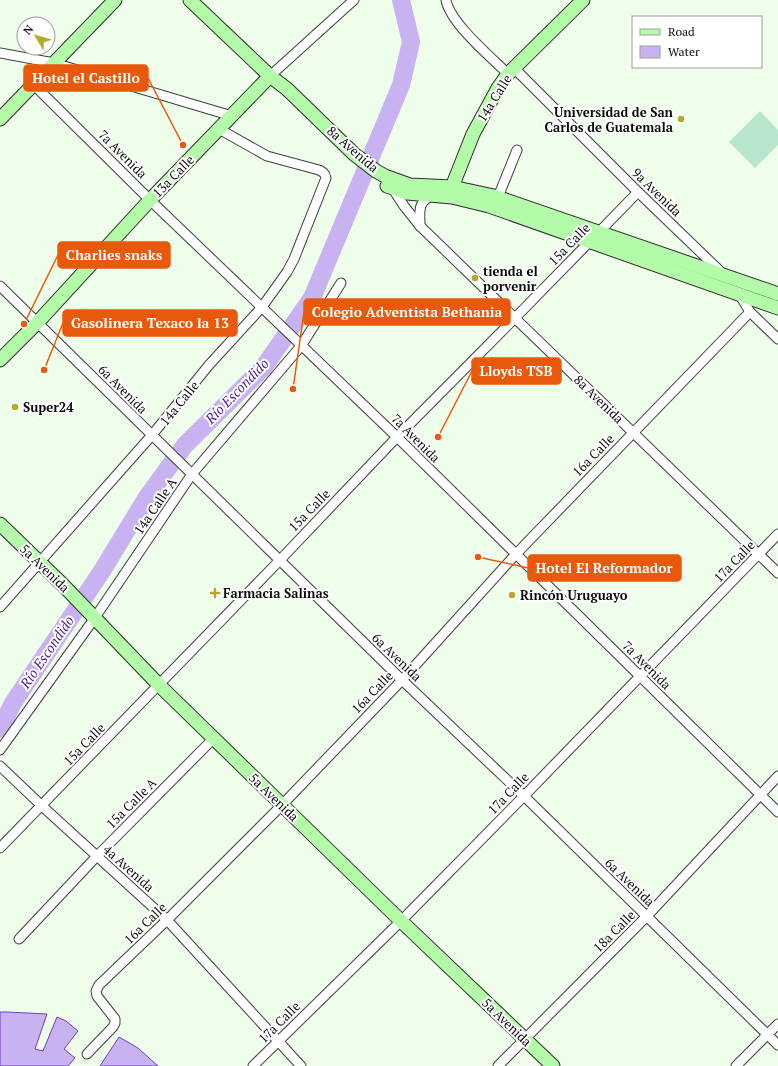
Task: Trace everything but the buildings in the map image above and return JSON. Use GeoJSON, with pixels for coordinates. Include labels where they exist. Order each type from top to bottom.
{"type":"FeatureCollection","features":[{"type":"Feature","properties":{"kind":"street"},"geometry":{"type":"LineString","coordinates":[[0,119],[115,0]]}},
{"type":"Feature","properties":{"kind":"street","name":"8a Avenida"},"geometry":{"type":"LineString","coordinates":[[190,0],[270,76],[287,89],[348,152],[373,174],[380,183],[407,194],[431,196],[452,192]]}},
{"type":"Feature","properties":{"kind":"street","name":"13a Calle"},"geometry":{"type":"LineString","coordinates":[[0,360],[37,323],[150,200],[270,76],[354,0]]}},
{"type":"Feature","properties":{"kind":"street","name":"9a Avenida"},"geometry":{"type":"LineString","coordinates":[[446,0],[452,16],[460,26],[511,71],[725,276],[750,312],[778,339]]}},
{"type":"Feature","properties":{"kind":"street","name":"14a Calle"},"geometry":{"type":"LineString","coordinates":[[452,192],[473,134],[498,88],[511,71],[583,0]]}},
{"type":"Feature","properties":{"kind":"street"},"geometry":{"type":"LineString","coordinates":[[0,53],[54,63],[232,116]]}},
{"type":"Feature","properties":{"kind":"street","name":"7a Avenida"},"geometry":{"type":"LineString","coordinates":[[33,84],[276,322],[397,436],[778,812]]}},
{"type":"Feature","properties":{"kind":"street","name":"14a Calle"},"geometry":{"type":"LineString","coordinates":[[0,607],[155,438],[209,365],[262,307],[287,272],[294,259],[326,178],[323,172],[267,156],[219,129]]}},
{"type":"Feature","properties":{"kind":"street"},"geometry":{"type":"LineString","coordinates":[[498,197],[517,150]]}},
{"type":"Feature","properties":{"kind":"street","name":"8a Avenida"},"geometry":{"type":"LineString","coordinates":[[373,174],[385,176],[410,185],[452,192]]}},
{"type":"Feature","properties":{"kind":"street","name":"8a Avenida"},"geometry":{"type":"LineString","coordinates":[[393,188],[404,206],[420,226],[778,573]]}},
{"type":"Feature","properties":{"kind":"street"},"geometry":{"type":"LineString","coordinates":[[452,192],[498,197],[778,294]]}},
{"type":"Feature","properties":{"kind":"street"},"geometry":{"type":"LineString","coordinates":[[452,192],[778,308]]}},
{"type":"Feature","properties":{"kind":"street","name":"15a Calle"},"geometry":{"type":"LineString","coordinates":[[0,848],[280,560],[397,436],[638,192]]}},
{"type":"Feature","properties":{"kind":"street"},"geometry":{"type":"LineString","coordinates":[[420,226],[420,208],[425,199],[431,196]]}},
{"type":"Feature","properties":{"kind":"street","name":"14a Calle A"},"geometry":{"type":"LineString","coordinates":[[0,750],[91,615],[191,473],[299,343],[341,283]]}},
{"type":"Feature","properties":{"kind":"street","name":"6a Avenida"},"geometry":{"type":"LineString","coordinates":[[0,286],[402,680],[524,796],[778,1045]]}},
{"type":"Feature","properties":{"kind":"street","name":"16a Calle"},"geometry":{"type":"LineString","coordinates":[[87,1054],[115,1023],[114,1019],[97,996],[96,991],[99,985],[167,920],[282,805],[402,680],[516,554],[750,312]]}},
{"type":"Feature","properties":{"kind":"street","name":"5a Avenida"},"geometry":{"type":"LineString","coordinates":[[0,524],[62,585],[158,685],[553,1066]]}},
{"type":"Feature","properties":{"kind":"street","name":"17a Calle"},"geometry":{"type":"LineString","coordinates":[[253,1066],[401,921],[778,534]]}},
{"type":"Feature","properties":{"kind":"street","name":"15a Calle A"},"geometry":{"type":"LineString","coordinates":[[19,940],[97,856],[214,738]]}},
{"type":"Feature","properties":{"kind":"street","name":"4a Avenida"},"geometry":{"type":"LineString","coordinates":[[0,766],[167,920],[301,1066]]}},
{"type":"Feature","properties":{"kind":"street","name":"18a Calle"},"geometry":{"type":"LineString","coordinates":[[498,1066],[524,1038],[647,916],[778,776]]}},
{"type":"Feature","properties":{"kind":"street"},"geometry":{"type":"LineString","coordinates":[[736,1066],[778,1024]]}},
{"type":"Feature","properties":{"kind":"green space"},"geometry":{"type":"Polygon","coordinates":[[[760,111],[778,130],[778,145],[755,168],[729,142],[760,111]]]}},
{"type":"Feature","properties":{"kind":"water"},"geometry":{"type":"Polygon","coordinates":[[[0,1012],[47,1014],[35,1049],[43,1051],[57,1017],[66,1021],[78,1031],[64,1049],[75,1058],[68,1066],[0,1066],[0,1012]]]}},
{"type":"Feature","properties":{"kind":"water"},"geometry":{"type":"Polygon","coordinates":[[[119,1037],[138,1048],[158,1066],[100,1066],[119,1037]]]}},
{"type":"Feature","properties":{"kind":"waterway","name":"Río Escondido"},"geometry":{"type":"LineString","coordinates":[[0,729],[13,703],[102,571],[147,497],[185,445],[263,368],[312,298],[401,85],[411,42],[401,0]]}},
{"type":"Feature","properties":{"kind":"place","name":"Universidad de San Carlos de Guatemala"},"geometry":{"type":"Point","coordinates":[681,119]}},
{"type":"Feature","properties":{"kind":"place","name":"Hotel el Castillo"},"geometry":{"type":"Point","coordinates":[183,145]}},
{"type":"Feature","properties":{"kind":"place","name":"tienda el porvenir"},"geometry":{"type":"Point","coordinates":[475,278]}},
{"type":"Feature","properties":{"kind":"place","name":"Charlies snaks"},"geometry":{"type":"Point","coordinates":[24,324]}},
{"type":"Feature","properties":{"kind":"place","name":"Gasolinera Texaco la 13"},"geometry":{"type":"Point","coordinates":[44,370]}},
{"type":"Feature","properties":{"kind":"place","name":"Colegio Adventista Bethania"},"geometry":{"type":"Point","coordinates":[293,389]}},
{"type":"Feature","properties":{"kind":"place","name":"Super24"},"geometry":{"type":"Point","coordinates":[15,407]}},
{"type":"Feature","properties":{"kind":"place","name":"Lloyds TSB"},"geometry":{"type":"Point","coordinates":[438,437]}},
{"type":"Feature","properties":{"kind":"place","name":"Hotel El Reformador"},"geometry":{"type":"Point","coordinates":[478,557]}},
{"type":"Feature","properties":{"kind":"place","name":"Farmacia Salinas"},"geometry":{"type":"Point","coordinates":[215,593]}},
{"type":"Feature","properties":{"kind":"place","name":"Rincón Uruguayo"},"geometry":{"type":"Point","coordinates":[512,595]}}]}
